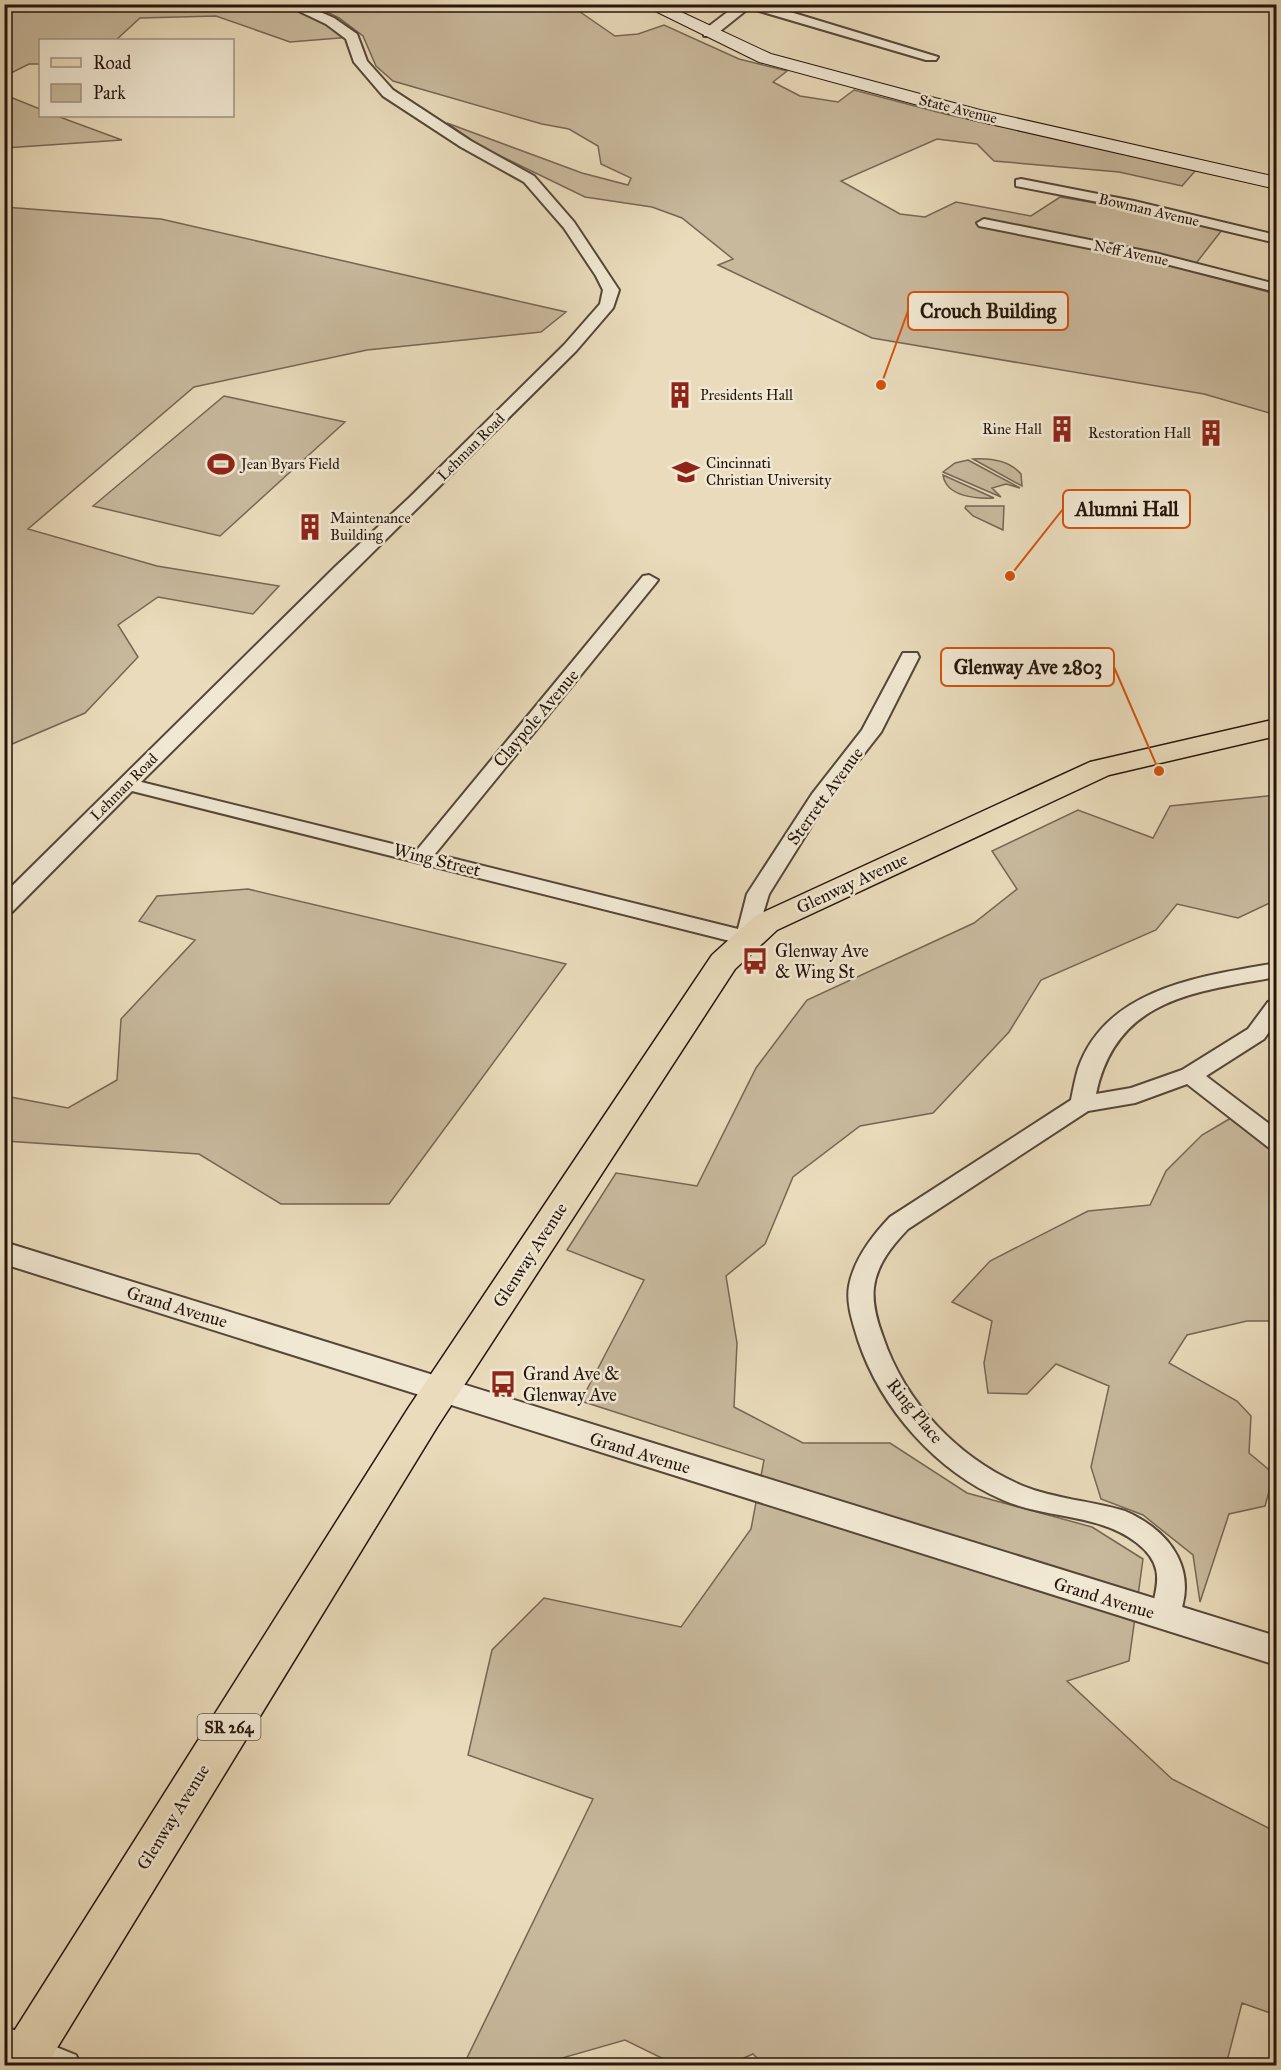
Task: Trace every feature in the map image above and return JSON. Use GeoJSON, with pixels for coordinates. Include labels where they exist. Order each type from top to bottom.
{"type":"FeatureCollection","features":[{"type":"Feature","properties":{"kind":"main road","name":"State Avenue"},"geometry":{"type":"LineString","coordinates":[[649,4],[765,58],[988,117],[1276,183]]}},
{"type":"Feature","properties":{"kind":"main road","name":"Glenway Avenue"},"geometry":{"type":"LineString","coordinates":[[29,2056],[441,1390],[723,962],[746,938],[783,915],[1100,768],[1276,728]]}},
{"type":"Feature","properties":{"kind":"street","name":"Lehman Road"},"geometry":{"type":"LineString","coordinates":[[4,907],[342,570],[415,502],[570,348],[608,305],[611,290],[604,276],[569,225],[529,179],[466,144],[388,93],[361,62],[352,37],[330,21],[290,4]]}},
{"type":"Feature","properties":{"kind":"street"},"geometry":{"type":"LineString","coordinates":[[709,33],[747,4],[932,57]]}},
{"type":"Feature","properties":{"kind":"street","name":"Bowman Avenue"},"geometry":{"type":"LineString","coordinates":[[1021,183],[1134,205],[1276,239]]}},
{"type":"Feature","properties":{"kind":"street","name":"Neff Avenue"},"geometry":{"type":"LineString","coordinates":[[984,224],[1155,257],[1276,288]]}},
{"type":"Feature","properties":{"kind":"street","name":"Claypole Avenue"},"geometry":{"type":"LineString","coordinates":[[423,856],[649,580]]}},
{"type":"Feature","properties":{"kind":"street","name":"Sterrett Avenue"},"geometry":{"type":"LineString","coordinates":[[746,938],[759,894],[819,798],[871,732],[910,657]]}},
{"type":"Feature","properties":{"kind":"street","name":"Wing Street"},"geometry":{"type":"LineString","coordinates":[[127,784],[746,938]]}},
{"type":"Feature","properties":{"kind":"street"},"geometry":{"type":"LineString","coordinates":[[1082,1104],[1084,1084],[1090,1064],[1101,1045],[1127,1018],[1147,1003],[1198,983],[1276,969]]}},
{"type":"Feature","properties":{"kind":"street","name":"Ring Place"},"geometry":{"type":"LineString","coordinates":[[1165,1617],[1173,1586],[1171,1575],[1162,1554],[1146,1535],[1105,1516],[1050,1505],[1014,1493],[981,1477],[952,1456],[902,1402],[886,1377],[871,1344],[862,1311],[862,1286],[868,1263],[881,1242],[900,1223],[1082,1104],[1135,1095],[1190,1075],[1256,1034],[1276,1007]]}},
{"type":"Feature","properties":{"kind":"street"},"geometry":{"type":"LineString","coordinates":[[1190,1075],[1276,1142]]}},
{"type":"Feature","properties":{"kind":"street","name":"Grand Avenue"},"geometry":{"type":"LineString","coordinates":[[4,1253],[1276,1652]]}},
{"type":"Feature","properties":{"kind":"green space"},"geometry":{"type":"Polygon","coordinates":[[[465,4],[488,10],[492,5],[570,5],[615,36],[638,34],[664,25],[739,59],[787,71],[773,82],[800,96],[838,102],[854,90],[945,114],[1196,170],[1182,186],[1119,172],[994,161],[977,144],[937,139],[841,181],[900,214],[925,217],[956,202],[1031,216],[1060,197],[1137,210],[1222,230],[1190,271],[1276,294],[1276,415],[1204,394],[872,338],[718,265],[733,259],[682,218],[652,207],[585,197],[482,147],[447,123],[582,173],[628,185],[631,178],[601,164],[598,146],[569,129],[542,124],[393,81],[376,66],[363,36],[339,18],[313,5],[465,4]]]}},
{"type":"Feature","properties":{"kind":"green space"},"geometry":{"type":"Polygon","coordinates":[[[5,5],[290,5],[352,37],[290,42],[216,16],[140,18],[117,39],[39,39],[39,64],[29,64],[5,76],[5,5]]]}},
{"type":"Feature","properties":{"kind":"green space"},"geometry":{"type":"Polygon","coordinates":[[[5,95],[39,109],[39,117],[60,117],[122,140],[5,148],[5,95]]]}},
{"type":"Feature","properties":{"kind":"green space"},"geometry":{"type":"Polygon","coordinates":[[[4,207],[161,219],[566,312],[541,332],[367,350],[194,387],[28,529],[157,566],[279,586],[253,614],[158,597],[118,625],[138,657],[85,713],[5,747],[4,207]]]}},
{"type":"Feature","properties":{"kind":"green space","name":"Jean Byars Field"},"geometry":{"type":"Polygon","coordinates":[[[224,396],[345,422],[220,536],[93,506],[224,396]]]}},
{"type":"Feature","properties":{"kind":"green space"},"geometry":{"type":"Polygon","coordinates":[[[973,459],[992,460],[1011,466],[1021,474],[1022,486],[973,459]]]}},
{"type":"Feature","properties":{"kind":"green space"},"geometry":{"type":"Polygon","coordinates":[[[968,460],[1020,488],[1006,484],[992,488],[1001,497],[943,472],[955,463],[968,460]]]}},
{"type":"Feature","properties":{"kind":"green space"},"geometry":{"type":"Polygon","coordinates":[[[943,475],[994,498],[971,497],[956,492],[945,482],[943,475]]]}},
{"type":"Feature","properties":{"kind":"green space"},"geometry":{"type":"Polygon","coordinates":[[[966,506],[1004,506],[1003,530],[973,516],[965,508],[966,506]]]}},
{"type":"Feature","properties":{"kind":"green space"},"geometry":{"type":"Polygon","coordinates":[[[1276,795],[1276,900],[1238,918],[1177,904],[1156,930],[1041,980],[1009,1032],[933,1113],[860,1126],[793,1177],[765,1244],[726,1276],[737,1343],[734,1407],[803,1443],[890,1443],[967,1493],[1092,1527],[1143,1559],[1129,1661],[1067,1681],[1172,1779],[1276,1832],[1276,2015],[1242,2003],[1226,2065],[765,2066],[753,2054],[728,2065],[678,2066],[625,2040],[555,2060],[553,2065],[463,2066],[593,1799],[468,1755],[492,1650],[544,1598],[681,1627],[751,1529],[764,1460],[581,1401],[644,1280],[567,1250],[616,1173],[697,1186],[756,1068],[807,1000],[974,923],[1017,889],[992,851],[1078,810],[1153,838],[1170,806],[1276,795]]]}},
{"type":"Feature","properties":{"kind":"green space"},"geometry":{"type":"Polygon","coordinates":[[[248,889],[566,964],[389,1204],[281,1204],[199,1154],[5,1141],[5,1096],[68,1108],[117,1080],[121,1019],[195,940],[139,921],[157,896],[248,889]]]}},
{"type":"Feature","properties":{"kind":"green space"},"geometry":{"type":"Polygon","coordinates":[[[1231,1118],[1276,1148],[1276,1321],[1247,1321],[1187,1335],[1169,1363],[1237,1401],[1251,1416],[1249,1453],[1274,1474],[1265,1506],[1229,1514],[1200,1602],[1193,1555],[1143,1515],[1101,1499],[1091,1467],[1109,1386],[1056,1364],[1027,1394],[988,1393],[984,1363],[992,1321],[952,1302],[990,1261],[1088,1211],[1150,1205],[1166,1171],[1202,1135],[1231,1118]]]}},
{"type":"Feature","properties":{"kind":"place","name":"Crouch Building"},"geometry":{"type":"Point","coordinates":[881,385]}},
{"type":"Feature","properties":{"kind":"place","name":"Presidents Hall"},"geometry":{"type":"Point","coordinates":[680,395]}},
{"type":"Feature","properties":{"kind":"place","name":"Rine Hall"},"geometry":{"type":"Point","coordinates":[1062,429]}},
{"type":"Feature","properties":{"kind":"place","name":"Restoration Hall"},"geometry":{"type":"Point","coordinates":[1211,433]}},
{"type":"Feature","properties":{"kind":"place","name":"Jean Byars Field"},"geometry":{"type":"Point","coordinates":[221,464]}},
{"type":"Feature","properties":{"kind":"place","name":"Cincinnati Christian University"},"geometry":{"type":"Point","coordinates":[686,472]}},
{"type":"Feature","properties":{"kind":"place","name":"Maintenance Building"},"geometry":{"type":"Point","coordinates":[310,527]}},
{"type":"Feature","properties":{"kind":"place","name":"Alumni Hall"},"geometry":{"type":"Point","coordinates":[1010,576]}},
{"type":"Feature","properties":{"kind":"place","name":"Glenway Ave 2803"},"geometry":{"type":"Point","coordinates":[1159,771]}},
{"type":"Feature","properties":{"kind":"place","name":"Glenway Ave & Wing St"},"geometry":{"type":"Point","coordinates":[755,961]}},
{"type":"Feature","properties":{"kind":"place","name":"Grand Ave & Glenway Ave"},"geometry":{"type":"Point","coordinates":[503,1384]}}]}
